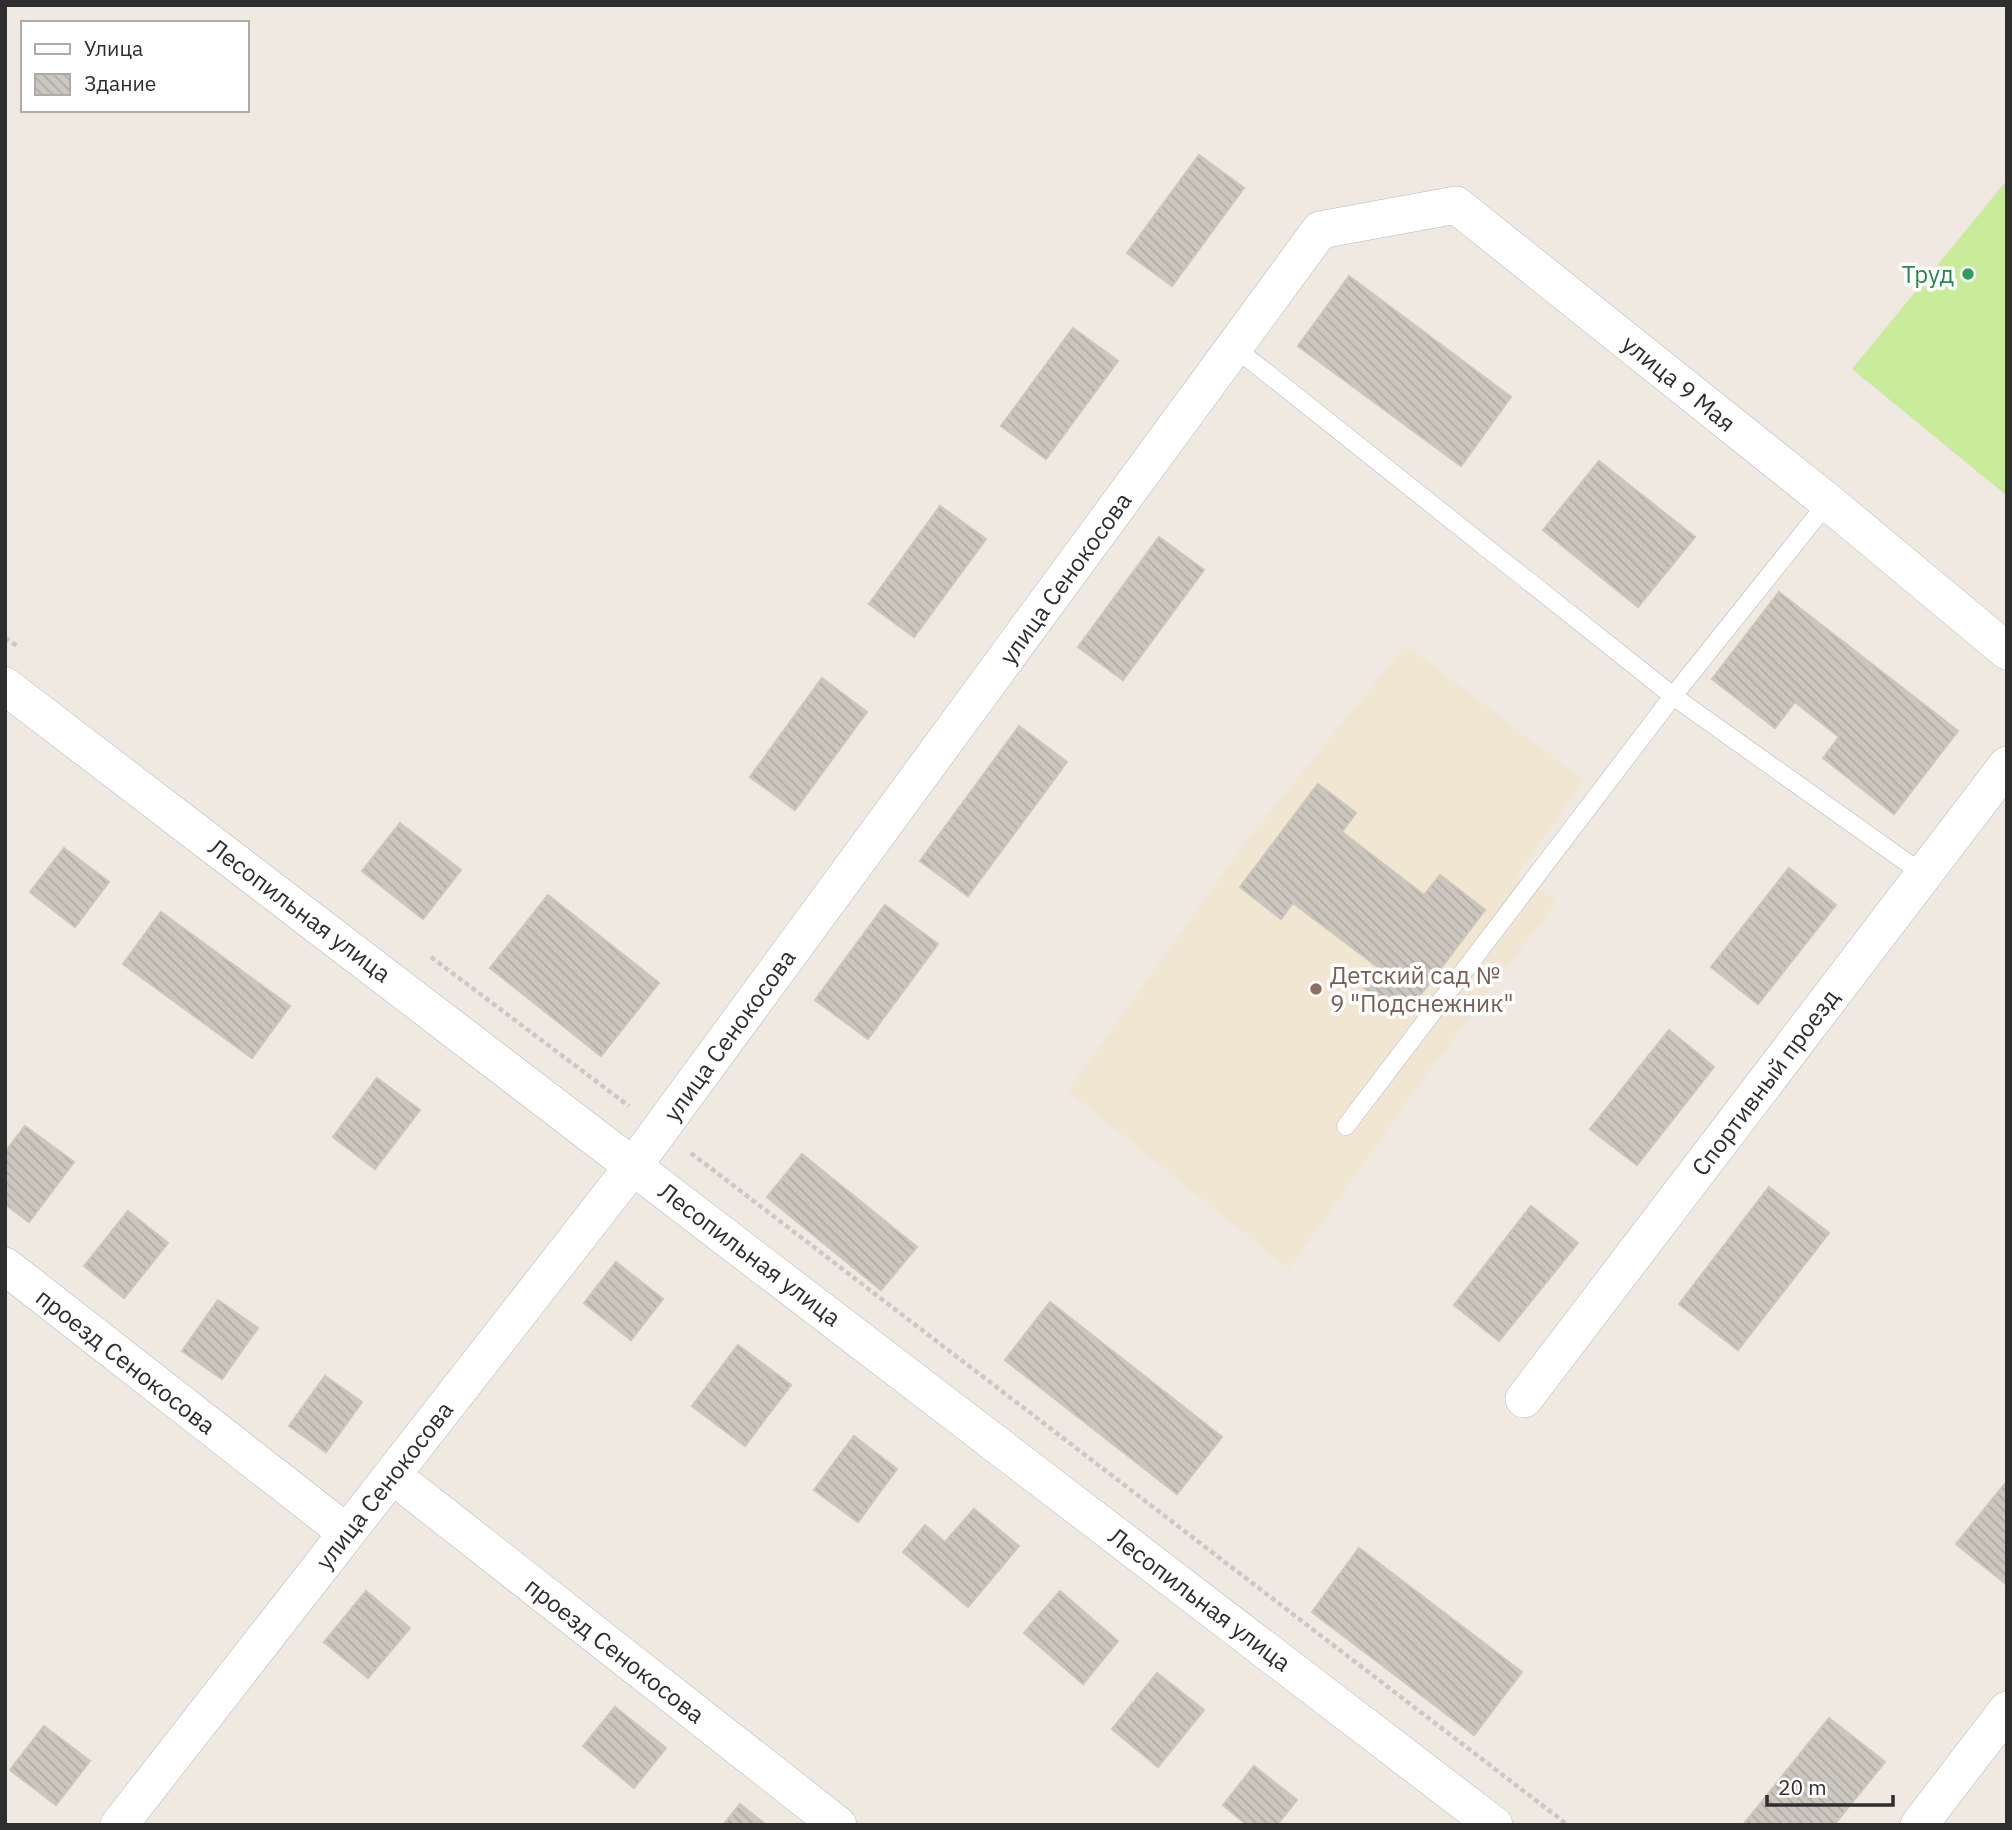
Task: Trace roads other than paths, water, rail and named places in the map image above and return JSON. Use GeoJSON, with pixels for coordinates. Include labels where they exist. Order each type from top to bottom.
{"type":"FeatureCollection","features":[{"type":"Feature","properties":{"kind":"street","name":"улица 9 Мая"},"geometry":{"type":"LineString","coordinates":[[1320,230],[1456,205],[1828,502],[2007,651]]}},
{"type":"Feature","properties":{"kind":"street","name":"улица Сенокосова"},"geometry":{"type":"LineString","coordinates":[[119,1825],[634,1165],[1320,230]]}},
{"type":"Feature","properties":{"kind":"street","name":"Лесопильная улица"},"geometry":{"type":"LineString","coordinates":[[5,685],[1494,1825]]}},
{"type":"Feature","properties":{"kind":"street","name":"Спортивный проезд"},"geometry":{"type":"LineString","coordinates":[[1524,1399],[2007,765]]}},
{"type":"Feature","properties":{"kind":"street","name":"проезд Сенокосова"},"geometry":{"type":"LineString","coordinates":[[5,1266],[347,1532]]}},
{"type":"Feature","properties":{"kind":"street","name":"проезд Сенокосова"},"geometry":{"type":"LineString","coordinates":[[392,1475],[838,1825]]}},
{"type":"Feature","properties":{"kind":"street"},"geometry":{"type":"LineString","coordinates":[[1919,1825],[2007,1710]]}},
{"type":"Feature","properties":{"kind":"lane"},"geometry":{"type":"LineString","coordinates":[[1234,347],[1673,696],[1923,874]]}},
{"type":"Feature","properties":{"kind":"lane"},"geometry":{"type":"LineString","coordinates":[[1346,1126],[1673,696],[1828,502]]}},
{"type":"Feature","properties":{"kind":"place","name":"Труд"},"geometry":{"type":"Point","coordinates":[1968,274]}},
{"type":"Feature","properties":{"kind":"place","name":"Детский сад № 9 \"Подснежник\""},"geometry":{"type":"Point","coordinates":[1316,989]}}]}
